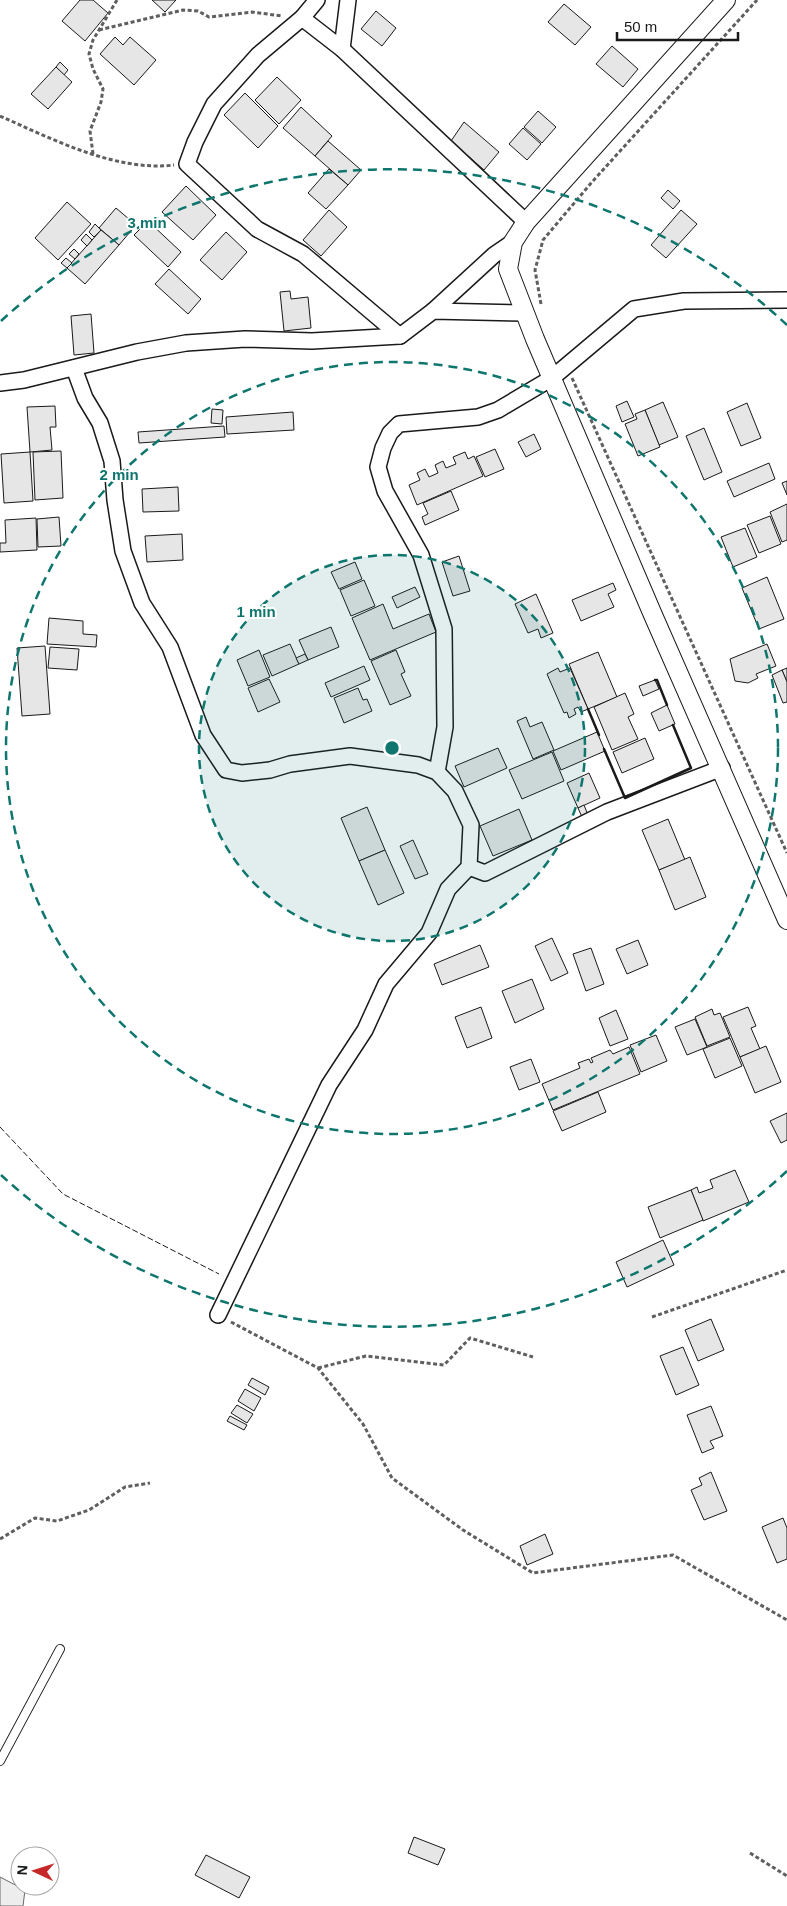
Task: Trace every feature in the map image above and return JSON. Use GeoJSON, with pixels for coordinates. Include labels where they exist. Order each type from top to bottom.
{"type":"FeatureCollection","features":[{"type":"Feature","properties":{"kind":"street"},"geometry":{"type":"LineString","coordinates":[[317,0],[302,18],[258,55],[214,104],[194,142],[187,164],[257,229],[310,260],[400,336]]}},
{"type":"Feature","properties":{"kind":"street"},"geometry":{"type":"LineString","coordinates":[[342,49],[348,0]]}},
{"type":"Feature","properties":{"kind":"street"},"geometry":{"type":"LineString","coordinates":[[726,0],[526,222],[513,242],[508,268],[533,311],[552,378],[653,615],[722,768],[787,920]]}},
{"type":"Feature","properties":{"kind":"street"},"geometry":{"type":"LineString","coordinates":[[302,18],[342,49],[526,222]]}},
{"type":"Feature","properties":{"kind":"street"},"geometry":{"type":"LineString","coordinates":[[0,383],[24,380],[136,352],[186,343],[245,338],[312,341],[400,336],[433,310],[494,255],[513,242]]}},
{"type":"Feature","properties":{"kind":"street"},"geometry":{"type":"LineString","coordinates":[[437,772],[445,726],[444,629],[421,555],[385,491],[378,467],[383,448],[390,433],[399,424],[478,417],[498,410],[552,378],[634,309],[684,301],[787,300]]}},
{"type":"Feature","properties":{"kind":"street"},"geometry":{"type":"LineString","coordinates":[[433,310],[533,311]]}},
{"type":"Feature","properties":{"kind":"street"},"geometry":{"type":"LineString","coordinates":[[74,368],[85,398],[100,423],[112,460],[115,500],[123,551],[142,603],[170,647],[203,735],[226,770],[242,773],[270,770],[290,764],[350,756],[418,765],[437,772],[455,791],[471,825],[469,867],[448,889],[429,933],[386,984],[365,1030],[329,1085],[218,1315]]}},
{"type":"Feature","properties":{"kind":"street"},"geometry":{"type":"LineString","coordinates":[[469,867],[485,873],[607,812],[722,768]]}},
{"type":"Feature","properties":{"kind":"lane"},"geometry":{"type":"LineString","coordinates":[[0,1761],[60,1650]]}},
{"type":"Feature","properties":{"kind":"path"},"geometry":{"type":"LineString","coordinates":[[93,154],[90,131],[101,102],[103,89],[93,69],[89,54],[92,40],[116,0]]}},
{"type":"Feature","properties":{"kind":"path"},"geometry":{"type":"LineString","coordinates":[[533,311],[535,270],[543,240],[592,182],[757,0]]}},
{"type":"Feature","properties":{"kind":"path"},"geometry":{"type":"LineString","coordinates":[[99,30],[184,10],[198,11],[209,17],[252,12],[302,18]]}},
{"type":"Feature","properties":{"kind":"path"},"geometry":{"type":"LineString","coordinates":[[0,116],[72,148],[93,154],[152,168],[187,164]]}},
{"type":"Feature","properties":{"kind":"path"},"geometry":{"type":"LineString","coordinates":[[566,366],[787,853]]}},
{"type":"Feature","properties":{"kind":"path"},"geometry":{"type":"LineString","coordinates":[[652,1317],[787,1270]]}},
{"type":"Feature","properties":{"kind":"path"},"geometry":{"type":"LineString","coordinates":[[218,1315],[318,1368],[363,1424],[392,1478],[463,1530],[533,1573],[673,1555],[787,1620]]}},
{"type":"Feature","properties":{"kind":"path"},"geometry":{"type":"LineString","coordinates":[[318,1368],[366,1356],[444,1365],[470,1338],[533,1357]]}},
{"type":"Feature","properties":{"kind":"path"},"geometry":{"type":"LineString","coordinates":[[0,1539],[35,1518],[58,1521],[89,1510],[125,1487],[150,1483]]}},
{"type":"Feature","properties":{"kind":"path"},"geometry":{"type":"LineString","coordinates":[[750,1853],[787,1876]]}},
{"type":"Feature","properties":{"kind":"shaded area"},"geometry":{"type":"Polygon","coordinates":[[[0,1877],[10,1882],[10,1896],[24,1896],[23,1906],[0,1906],[0,1877]]]}},
{"type":"Feature","properties":{"kind":"building"},"geometry":{"type":"Polygon","coordinates":[[[80,0],[93,0],[108,13],[85,41],[62,21],[80,0]]]}},
{"type":"Feature","properties":{"kind":"building"},"geometry":{"type":"Polygon","coordinates":[[[152,0],[176,0],[165,12],[152,0]]]}},
{"type":"Feature","properties":{"kind":"building"},"geometry":{"type":"Polygon","coordinates":[[[564,4],[591,27],[575,45],[548,22],[564,4]]]}},
{"type":"Feature","properties":{"kind":"building"},"geometry":{"type":"Polygon","coordinates":[[[376,11],[396,28],[382,46],[361,29],[376,11]]]}},
{"type":"Feature","properties":{"kind":"building"},"geometry":{"type":"Polygon","coordinates":[[[115,37],[123,45],[130,37],[156,60],[134,85],[100,54],[115,37]]]}},
{"type":"Feature","properties":{"kind":"building"},"geometry":{"type":"Polygon","coordinates":[[[612,46],[638,69],[623,87],[596,64],[612,46]]]}},
{"type":"Feature","properties":{"kind":"building"},"geometry":{"type":"Polygon","coordinates":[[[60,62],[68,70],[64,75],[56,67],[60,62]]]}},
{"type":"Feature","properties":{"kind":"building"},"geometry":{"type":"Polygon","coordinates":[[[56,67],[72,82],[48,109],[31,94],[56,67]]]}},
{"type":"Feature","properties":{"kind":"building"},"geometry":{"type":"Polygon","coordinates":[[[277,77],[301,100],[279,124],[255,100],[277,77]]]}},
{"type":"Feature","properties":{"kind":"building"},"geometry":{"type":"Polygon","coordinates":[[[245,93],[278,126],[258,148],[224,115],[245,93]]]}},
{"type":"Feature","properties":{"kind":"building"},"geometry":{"type":"Polygon","coordinates":[[[301,107],[332,136],[315,156],[283,128],[301,107]]]}},
{"type":"Feature","properties":{"kind":"building"},"geometry":{"type":"Polygon","coordinates":[[[538,111],[556,127],[542,143],[524,127],[538,111]]]}},
{"type":"Feature","properties":{"kind":"building"},"geometry":{"type":"Polygon","coordinates":[[[464,122],[499,152],[484,170],[451,141],[464,122]]]}},
{"type":"Feature","properties":{"kind":"building"},"geometry":{"type":"Polygon","coordinates":[[[523,128],[541,144],[527,160],[509,144],[523,128]]]}},
{"type":"Feature","properties":{"kind":"building"},"geometry":{"type":"Polygon","coordinates":[[[328,141],[361,170],[348,185],[315,156],[328,141]]]}},
{"type":"Feature","properties":{"kind":"building"},"geometry":{"type":"Polygon","coordinates":[[[329,169],[348,185],[326,209],[308,193],[329,169]]]}},
{"type":"Feature","properties":{"kind":"building"},"geometry":{"type":"Polygon","coordinates":[[[186,186],[216,215],[193,240],[162,212],[186,186]]]}},
{"type":"Feature","properties":{"kind":"building"},"geometry":{"type":"Polygon","coordinates":[[[668,190],[680,201],[673,209],[661,198],[668,190]]]}},
{"type":"Feature","properties":{"kind":"building"},"geometry":{"type":"Polygon","coordinates":[[[67,202],[91,224],[58,260],[35,238],[67,202]]]}},
{"type":"Feature","properties":{"kind":"building"},"geometry":{"type":"Polygon","coordinates":[[[116,208],[136,225],[119,245],[99,228],[116,208]]]}},
{"type":"Feature","properties":{"kind":"building"},"geometry":{"type":"Polygon","coordinates":[[[329,210],[347,227],[321,256],[303,240],[329,210]]]}},
{"type":"Feature","properties":{"kind":"building"},"geometry":{"type":"Polygon","coordinates":[[[681,210],[697,224],[666,258],[651,245],[681,210]]]}},
{"type":"Feature","properties":{"kind":"building"},"geometry":{"type":"Polygon","coordinates":[[[148,221],[181,252],[168,267],[134,235],[148,221]]]}},
{"type":"Feature","properties":{"kind":"building"},"geometry":{"type":"Polygon","coordinates":[[[95,224],[101,230],[94,237],[89,232],[95,224]]]}},
{"type":"Feature","properties":{"kind":"building"},"geometry":{"type":"Polygon","coordinates":[[[101,230],[119,245],[85,284],[67,268],[101,230]]]}},
{"type":"Feature","properties":{"kind":"building"},"geometry":{"type":"Polygon","coordinates":[[[226,232],[247,252],[222,280],[200,260],[226,232]]]}},
{"type":"Feature","properties":{"kind":"building"},"geometry":{"type":"Polygon","coordinates":[[[86,234],[92,240],[87,246],[81,240],[86,234]]]}},
{"type":"Feature","properties":{"kind":"building"},"geometry":{"type":"Polygon","coordinates":[[[74,249],[79,254],[75,259],[69,254],[74,249]]]}},
{"type":"Feature","properties":{"kind":"building"},"geometry":{"type":"Polygon","coordinates":[[[66,258],[72,263],[67,268],[61,263],[66,258]]]}},
{"type":"Feature","properties":{"kind":"building"},"geometry":{"type":"Polygon","coordinates":[[[169,269],[201,299],[188,314],[155,284],[169,269]]]}},
{"type":"Feature","properties":{"kind":"building"},"geometry":{"type":"Polygon","coordinates":[[[290,291],[291,299],[308,297],[311,328],[284,331],[280,292],[290,291]]]}},
{"type":"Feature","properties":{"kind":"building"},"geometry":{"type":"Polygon","coordinates":[[[91,314],[94,353],[74,355],[71,316],[91,314]]]}},
{"type":"Feature","properties":{"kind":"building"},"geometry":{"type":"Polygon","coordinates":[[[627,401],[634,417],[622,422],[616,406],[627,401]]]}},
{"type":"Feature","properties":{"kind":"building"},"geometry":{"type":"Polygon","coordinates":[[[663,402],[678,437],[659,445],[645,410],[663,402]]]}},
{"type":"Feature","properties":{"kind":"building"},"geometry":{"type":"Polygon","coordinates":[[[747,403],[761,438],[741,446],[727,412],[747,403]]]}},
{"type":"Feature","properties":{"kind":"building"},"geometry":{"type":"Polygon","coordinates":[[[55,406],[56,427],[50,427],[52,450],[30,452],[27,407],[55,406]]]}},
{"type":"Feature","properties":{"kind":"building"},"geometry":{"type":"Polygon","coordinates":[[[212,409],[223,410],[222,424],[211,423],[212,409]]]}},
{"type":"Feature","properties":{"kind":"building"},"geometry":{"type":"Polygon","coordinates":[[[645,410],[660,447],[638,456],[625,424],[637,419],[635,414],[645,410]]]}},
{"type":"Feature","properties":{"kind":"building"},"geometry":{"type":"Polygon","coordinates":[[[293,412],[294,430],[227,434],[226,417],[293,412]]]}},
{"type":"Feature","properties":{"kind":"building"},"geometry":{"type":"Polygon","coordinates":[[[224,426],[225,437],[139,443],[138,432],[224,426]]]}},
{"type":"Feature","properties":{"kind":"building"},"geometry":{"type":"Polygon","coordinates":[[[704,428],[722,472],[704,480],[686,436],[704,428]]]}},
{"type":"Feature","properties":{"kind":"building"},"geometry":{"type":"Polygon","coordinates":[[[534,434],[541,449],[526,457],[518,442],[534,434]]]}},
{"type":"Feature","properties":{"kind":"building"},"geometry":{"type":"Polygon","coordinates":[[[495,449],[504,469],[485,477],[476,457],[495,449]]]}},
{"type":"Feature","properties":{"kind":"building"},"geometry":{"type":"Polygon","coordinates":[[[61,451],[63,498],[35,500],[33,452],[61,451]]]}},
{"type":"Feature","properties":{"kind":"building"},"geometry":{"type":"Polygon","coordinates":[[[30,452],[33,501],[4,503],[1,454],[30,452]]]}},
{"type":"Feature","properties":{"kind":"building"},"geometry":{"type":"Polygon","coordinates":[[[465,452],[468,459],[474,456],[483,476],[417,505],[409,485],[420,480],[417,473],[425,469],[429,477],[438,473],[435,465],[443,461],[446,468],[456,464],[453,457],[465,452]]]}},
{"type":"Feature","properties":{"kind":"building"},"geometry":{"type":"Polygon","coordinates":[[[769,463],[775,479],[734,497],[727,481],[769,463]]]}},
{"type":"Feature","properties":{"kind":"building"},"geometry":{"type":"Polygon","coordinates":[[[787,481],[787,495],[782,483],[787,481]]]}},
{"type":"Feature","properties":{"kind":"building"},"geometry":{"type":"Polygon","coordinates":[[[178,487],[179,511],[143,512],[142,489],[178,487]]]}},
{"type":"Feature","properties":{"kind":"building"},"geometry":{"type":"Polygon","coordinates":[[[451,491],[459,510],[425,525],[422,517],[428,514],[423,503],[451,491]]]}},
{"type":"Feature","properties":{"kind":"building"},"geometry":{"type":"Polygon","coordinates":[[[787,504],[787,540],[782,542],[770,512],[787,504]]]}},
{"type":"Feature","properties":{"kind":"building"},"geometry":{"type":"Polygon","coordinates":[[[770,516],[781,544],[759,553],[747,525],[770,516]]]}},
{"type":"Feature","properties":{"kind":"building"},"geometry":{"type":"Polygon","coordinates":[[[59,517],[61,546],[38,547],[37,519],[59,517]]]}},
{"type":"Feature","properties":{"kind":"building"},"geometry":{"type":"Polygon","coordinates":[[[36,518],[37,550],[0,552],[0,543],[6,543],[5,520],[36,518]]]}},
{"type":"Feature","properties":{"kind":"building"},"geometry":{"type":"Polygon","coordinates":[[[745,528],[757,557],[733,567],[721,537],[745,528]]]}},
{"type":"Feature","properties":{"kind":"building"},"geometry":{"type":"Polygon","coordinates":[[[182,534],[183,560],[147,562],[145,536],[182,534]]]}},
{"type":"Feature","properties":{"kind":"building"},"geometry":{"type":"Polygon","coordinates":[[[459,556],[470,591],[453,596],[442,562],[459,556]]]}},
{"type":"Feature","properties":{"kind":"building"},"geometry":{"type":"Polygon","coordinates":[[[355,562],[362,579],[339,589],[331,572],[355,562]]]}},
{"type":"Feature","properties":{"kind":"building"},"geometry":{"type":"Polygon","coordinates":[[[767,577],[784,619],[759,629],[742,588],[767,577]]]}},
{"type":"Feature","properties":{"kind":"building"},"geometry":{"type":"Polygon","coordinates":[[[364,580],[375,606],[351,616],[340,590],[364,580]]]}},
{"type":"Feature","properties":{"kind":"building"},"geometry":{"type":"Polygon","coordinates":[[[613,583],[616,590],[608,594],[614,607],[581,621],[572,600],[613,583]]]}},
{"type":"Feature","properties":{"kind":"building"},"geometry":{"type":"Polygon","coordinates":[[[415,587],[420,597],[397,608],[392,597],[415,587]]]}},
{"type":"Feature","properties":{"kind":"building"},"geometry":{"type":"Polygon","coordinates":[[[536,594],[553,633],[541,638],[538,629],[528,633],[515,604],[536,594]]]}},
{"type":"Feature","properties":{"kind":"building"},"geometry":{"type":"Polygon","coordinates":[[[383,604],[393,629],[429,614],[436,632],[370,660],[352,618],[383,604]]]}},
{"type":"Feature","properties":{"kind":"building"},"geometry":{"type":"Polygon","coordinates":[[[49,618],[83,621],[83,634],[97,635],[96,647],[47,644],[49,618]]]}},
{"type":"Feature","properties":{"kind":"building"},"geometry":{"type":"Polygon","coordinates":[[[331,627],[339,647],[308,660],[299,640],[331,627]]]}},
{"type":"Feature","properties":{"kind":"building"},"geometry":{"type":"Polygon","coordinates":[[[290,644],[299,664],[272,676],[263,655],[290,644]]]}},
{"type":"Feature","properties":{"kind":"building"},"geometry":{"type":"Polygon","coordinates":[[[767,644],[776,666],[756,674],[758,678],[748,683],[735,681],[730,659],[767,644]]]}},
{"type":"Feature","properties":{"kind":"building"},"geometry":{"type":"Polygon","coordinates":[[[45,646],[50,714],[22,716],[17,648],[45,646]]]}},
{"type":"Feature","properties":{"kind":"building"},"geometry":{"type":"Polygon","coordinates":[[[50,647],[79,649],[77,670],[48,668],[50,647]]]}},
{"type":"Feature","properties":{"kind":"building"},"geometry":{"type":"Polygon","coordinates":[[[259,650],[270,677],[248,686],[237,660],[259,650]]]}},
{"type":"Feature","properties":{"kind":"building"},"geometry":{"type":"Polygon","coordinates":[[[396,650],[405,672],[401,674],[411,696],[390,705],[371,661],[396,650]]]}},
{"type":"Feature","properties":{"kind":"building"},"geometry":{"type":"Polygon","coordinates":[[[598,652],[617,697],[588,709],[569,664],[598,652]]]}},
{"type":"Feature","properties":{"kind":"building"},"geometry":{"type":"Polygon","coordinates":[[[305,654],[308,660],[299,664],[296,658],[305,654]]]}},
{"type":"Feature","properties":{"kind":"building"},"geometry":{"type":"Polygon","coordinates":[[[364,666],[370,680],[331,697],[325,683],[364,666]]]}},
{"type":"Feature","properties":{"kind":"building"},"geometry":{"type":"Polygon","coordinates":[[[558,668],[560,672],[570,668],[588,709],[581,712],[578,707],[574,709],[576,714],[569,718],[567,712],[564,713],[547,674],[558,668]]]}},
{"type":"Feature","properties":{"kind":"building"},"geometry":{"type":"Polygon","coordinates":[[[787,668],[787,682],[782,670],[787,668]]]}},
{"type":"Feature","properties":{"kind":"building"},"geometry":{"type":"Polygon","coordinates":[[[782,670],[787,682],[787,702],[783,703],[772,675],[782,670]]]}},
{"type":"Feature","properties":{"kind":"building"},"geometry":{"type":"Polygon","coordinates":[[[269,679],[280,702],[258,712],[248,688],[269,679]]]}},
{"type":"Feature","properties":{"kind":"building"},"geometry":{"type":"Polygon","coordinates":[[[655,680],[659,689],[643,696],[639,686],[655,680]]]}},
{"type":"Feature","properties":{"kind":"building"},"geometry":{"type":"Polygon","coordinates":[[[358,688],[363,700],[367,699],[372,711],[344,723],[334,698],[358,688]]]}},
{"type":"Feature","properties":{"kind":"building"},"geometry":{"type":"Polygon","coordinates":[[[625,693],[634,714],[628,717],[638,739],[612,750],[594,707],[625,693]]]}},
{"type":"Feature","properties":{"kind":"building"},"geometry":{"type":"Polygon","coordinates":[[[667,705],[675,724],[659,731],[651,713],[667,705]]]}},
{"type":"Feature","properties":{"kind":"building"},"geometry":{"type":"Polygon","coordinates":[[[526,717],[530,727],[542,722],[554,750],[533,759],[517,721],[526,717]]]}},
{"type":"Feature","properties":{"kind":"building"},"geometry":{"type":"Polygon","coordinates":[[[597,732],[605,751],[561,770],[553,751],[597,732]]]}},
{"type":"Feature","properties":{"kind":"building"},"geometry":{"type":"Polygon","coordinates":[[[645,738],[654,759],[622,773],[613,752],[645,738]]]}},
{"type":"Feature","properties":{"kind":"building"},"geometry":{"type":"Polygon","coordinates":[[[498,748],[507,768],[464,787],[455,766],[498,748]]]}},
{"type":"Feature","properties":{"kind":"building"},"geometry":{"type":"Polygon","coordinates":[[[552,752],[564,781],[522,799],[509,770],[552,752]]]}},
{"type":"Feature","properties":{"kind":"building"},"geometry":{"type":"Polygon","coordinates":[[[589,773],[600,798],[578,808],[567,783],[589,773]]]}},
{"type":"Feature","properties":{"kind":"building"},"geometry":{"type":"Polygon","coordinates":[[[584,805],[588,815],[582,817],[578,808],[584,805]]]}},
{"type":"Feature","properties":{"kind":"building"},"geometry":{"type":"Polygon","coordinates":[[[367,807],[385,850],[359,861],[341,818],[367,807]]]}},
{"type":"Feature","properties":{"kind":"building"},"geometry":{"type":"Polygon","coordinates":[[[519,809],[532,840],[493,856],[480,826],[519,809]]]}},
{"type":"Feature","properties":{"kind":"building"},"geometry":{"type":"Polygon","coordinates":[[[668,819],[685,860],[659,870],[642,830],[668,819]]]}},
{"type":"Feature","properties":{"kind":"building"},"geometry":{"type":"Polygon","coordinates":[[[413,840],[428,874],[415,879],[400,846],[413,840]]]}},
{"type":"Feature","properties":{"kind":"building"},"geometry":{"type":"Polygon","coordinates":[[[385,850],[404,893],[378,905],[359,861],[385,850]]]}},
{"type":"Feature","properties":{"kind":"building"},"geometry":{"type":"Polygon","coordinates":[[[690,857],[706,897],[675,910],[659,870],[690,857]]]}},
{"type":"Feature","properties":{"kind":"building"},"geometry":{"type":"Polygon","coordinates":[[[552,938],[568,973],[551,981],[535,946],[552,938]]]}},
{"type":"Feature","properties":{"kind":"building"},"geometry":{"type":"Polygon","coordinates":[[[638,940],[648,965],[627,974],[616,949],[638,940]]]}},
{"type":"Feature","properties":{"kind":"building"},"geometry":{"type":"Polygon","coordinates":[[[480,945],[489,967],[442,985],[434,964],[480,945]]]}},
{"type":"Feature","properties":{"kind":"building"},"geometry":{"type":"Polygon","coordinates":[[[591,948],[604,984],[586,991],[573,954],[591,948]]]}},
{"type":"Feature","properties":{"kind":"building"},"geometry":{"type":"Polygon","coordinates":[[[532,979],[544,1009],[515,1023],[502,991],[532,979]]]}},
{"type":"Feature","properties":{"kind":"building"},"geometry":{"type":"Polygon","coordinates":[[[481,1007],[492,1038],[467,1048],[455,1017],[481,1007]]]}},
{"type":"Feature","properties":{"kind":"building"},"geometry":{"type":"Polygon","coordinates":[[[748,1007],[756,1026],[751,1028],[760,1049],[740,1057],[723,1017],[748,1007]]]}},
{"type":"Feature","properties":{"kind":"building"},"geometry":{"type":"Polygon","coordinates":[[[712,1009],[714,1015],[720,1013],[730,1037],[707,1046],[695,1017],[712,1009]]]}},
{"type":"Feature","properties":{"kind":"building"},"geometry":{"type":"Polygon","coordinates":[[[616,1010],[628,1039],[610,1046],[599,1018],[616,1010]]]}},
{"type":"Feature","properties":{"kind":"building"},"geometry":{"type":"Polygon","coordinates":[[[695,1019],[707,1047],[687,1055],[675,1027],[695,1019]]]}},
{"type":"Feature","properties":{"kind":"building"},"geometry":{"type":"Polygon","coordinates":[[[656,1035],[667,1061],[641,1072],[630,1045],[656,1035]]]}},
{"type":"Feature","properties":{"kind":"building"},"geometry":{"type":"Polygon","coordinates":[[[730,1038],[742,1066],[715,1078],[703,1049],[730,1038]]]}},
{"type":"Feature","properties":{"kind":"building"},"geometry":{"type":"Polygon","coordinates":[[[766,1046],[781,1082],[755,1093],[740,1057],[766,1046]]]}},
{"type":"Feature","properties":{"kind":"building"},"geometry":{"type":"Polygon","coordinates":[[[629,1047],[640,1074],[553,1110],[542,1084],[580,1068],[578,1063],[589,1059],[591,1063],[593,1062],[591,1058],[610,1050],[613,1054],[629,1047]]]}},
{"type":"Feature","properties":{"kind":"building"},"geometry":{"type":"Polygon","coordinates":[[[531,1059],[540,1082],[519,1090],[510,1067],[531,1059]]]}},
{"type":"Feature","properties":{"kind":"building"},"geometry":{"type":"Polygon","coordinates":[[[598,1092],[606,1112],[562,1131],[553,1111],[598,1092]]]}},
{"type":"Feature","properties":{"kind":"building"},"geometry":{"type":"Polygon","coordinates":[[[787,1113],[787,1140],[781,1143],[770,1121],[787,1113]]]}},
{"type":"Feature","properties":{"kind":"building"},"geometry":{"type":"Polygon","coordinates":[[[735,1170],[749,1202],[703,1221],[691,1190],[697,1187],[699,1193],[713,1188],[710,1180],[735,1170]]]}},
{"type":"Feature","properties":{"kind":"building"},"geometry":{"type":"Polygon","coordinates":[[[691,1190],[703,1220],[660,1238],[648,1207],[691,1190]]]}},
{"type":"Feature","properties":{"kind":"building"},"geometry":{"type":"Polygon","coordinates":[[[663,1240],[674,1265],[627,1287],[616,1262],[663,1240]]]}},
{"type":"Feature","properties":{"kind":"building"},"geometry":{"type":"Polygon","coordinates":[[[711,1319],[724,1350],[698,1361],[685,1330],[711,1319]]]}},
{"type":"Feature","properties":{"kind":"building"},"geometry":{"type":"Polygon","coordinates":[[[683,1347],[699,1385],[676,1395],[660,1356],[683,1347]]]}},
{"type":"Feature","properties":{"kind":"building"},"geometry":{"type":"Polygon","coordinates":[[[252,1378],[269,1387],[265,1395],[248,1385],[252,1378]]]}},
{"type":"Feature","properties":{"kind":"building"},"geometry":{"type":"Polygon","coordinates":[[[245,1389],[261,1398],[254,1411],[238,1401],[245,1389]]]}},
{"type":"Feature","properties":{"kind":"building"},"geometry":{"type":"Polygon","coordinates":[[[237,1405],[253,1414],[247,1423],[231,1413],[237,1405]]]}},
{"type":"Feature","properties":{"kind":"building"},"geometry":{"type":"Polygon","coordinates":[[[711,1406],[723,1436],[710,1441],[714,1448],[702,1453],[687,1415],[711,1406]]]}},
{"type":"Feature","properties":{"kind":"building"},"geometry":{"type":"Polygon","coordinates":[[[230,1416],[247,1425],[244,1430],[227,1421],[230,1416]]]}},
{"type":"Feature","properties":{"kind":"building"},"geometry":{"type":"Polygon","coordinates":[[[711,1472],[727,1511],[704,1520],[691,1490],[702,1485],[699,1478],[711,1472]]]}},
{"type":"Feature","properties":{"kind":"building"},"geometry":{"type":"Polygon","coordinates":[[[783,1518],[787,1528],[787,1559],[777,1563],[762,1527],[783,1518]]]}},
{"type":"Feature","properties":{"kind":"building"},"geometry":{"type":"Polygon","coordinates":[[[545,1534],[553,1554],[527,1565],[520,1546],[545,1534]]]}},
{"type":"Feature","properties":{"kind":"building"},"geometry":{"type":"Polygon","coordinates":[[[414,1837],[445,1849],[438,1865],[408,1853],[414,1837]]]}},
{"type":"Feature","properties":{"kind":"building"},"geometry":{"type":"Polygon","coordinates":[[[206,1855],[250,1877],[239,1898],[195,1875],[206,1855]]]}},
{"type":"Feature","properties":{"kind":"fence"},"geometry":{"type":"LineString","coordinates":[[0,1127],[63,1194],[219,1274]]}},
{"type":"Feature","properties":{"kind":"wall"},"geometry":{"type":"LineString","coordinates":[[655,680],[657,680],[667,705]]}},
{"type":"Feature","properties":{"kind":"wall"},"geometry":{"type":"LineString","coordinates":[[588,709],[599,735]]}},
{"type":"Feature","properties":{"kind":"wall"},"geometry":{"type":"LineString","coordinates":[[604,749],[625,798],[691,768],[673,725]]}}]}
